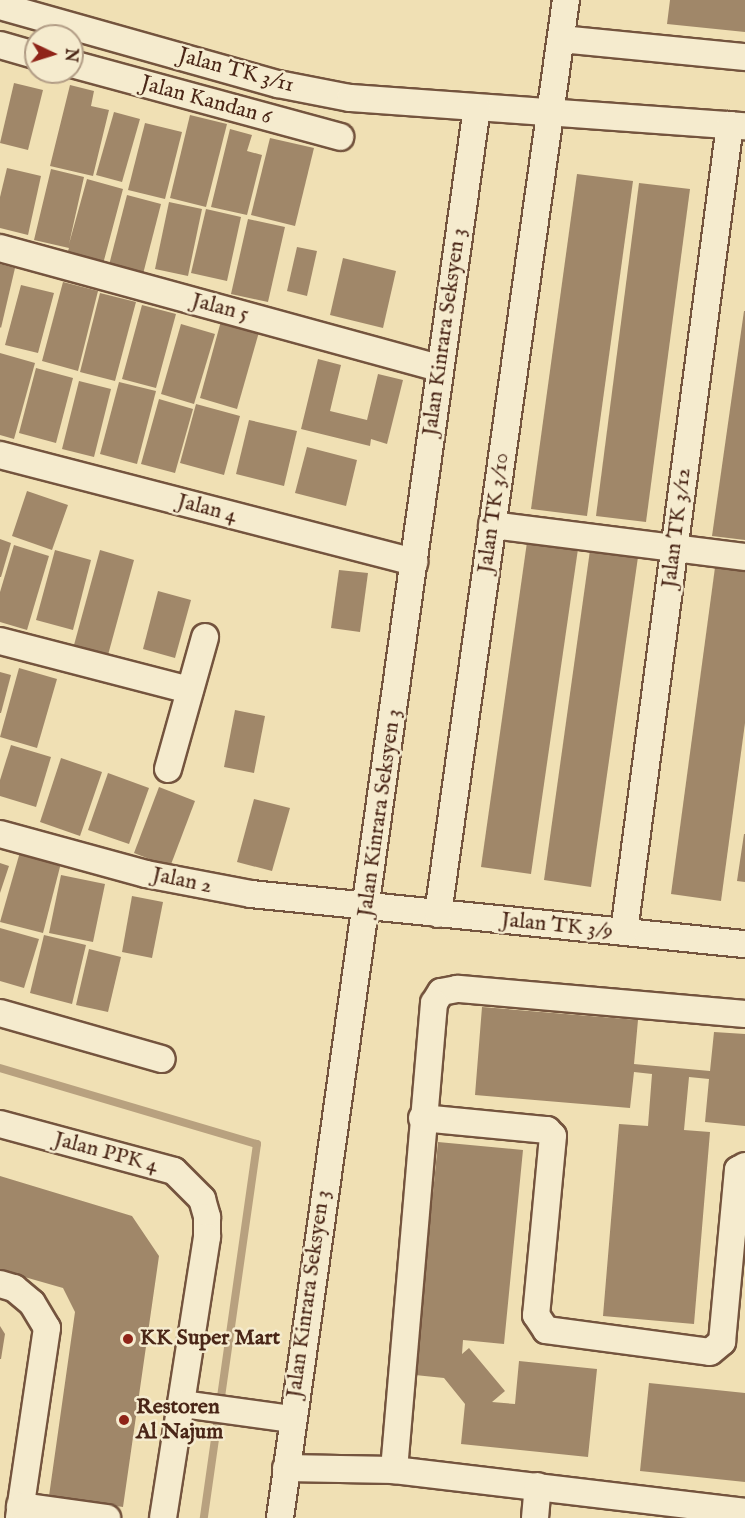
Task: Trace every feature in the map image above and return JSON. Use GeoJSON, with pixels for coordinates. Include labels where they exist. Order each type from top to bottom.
{"type":"FeatureCollection","features":[{"type":"Feature","properties":{"kind":"street","name":"Jalan TK 3/10"},"geometry":{"type":"LineString","coordinates":[[438,914],[567,0]]}},
{"type":"Feature","properties":{"kind":"street","name":"Jalan TK 3/11"},"geometry":{"type":"LineString","coordinates":[[0,6],[278,84],[350,98],[737,125]]}},
{"type":"Feature","properties":{"kind":"street"},"geometry":{"type":"LineString","coordinates":[[561,39],[745,57]]}},
{"type":"Feature","properties":{"kind":"street"},"geometry":{"type":"LineString","coordinates":[[0,45],[24,52]]}},
{"type":"Feature","properties":{"kind":"street","name":"Jalan Kandan 6"},"geometry":{"type":"LineString","coordinates":[[84,67],[340,137]]}},
{"type":"Feature","properties":{"kind":"street","name":"Jalan Kinrara Seksyen 3"},"geometry":{"type":"LineString","coordinates":[[280,1518],[286,1468],[281,1418],[368,907],[477,108]]}},
{"type":"Feature","properties":{"kind":"street","name":"Jalan TK 3/12"},"geometry":{"type":"LineString","coordinates":[[624,932],[674,548],[737,125]]}},
{"type":"Feature","properties":{"kind":"street","name":"Jalan 5"},"geometry":{"type":"LineString","coordinates":[[0,248],[440,369]]}},
{"type":"Feature","properties":{"kind":"street","name":"Jalan 4"},"geometry":{"type":"LineString","coordinates":[[0,455],[414,562]]}},
{"type":"Feature","properties":{"kind":"street"},"geometry":{"type":"LineString","coordinates":[[492,525],[745,557]]}},
{"type":"Feature","properties":{"kind":"street"},"geometry":{"type":"LineString","coordinates":[[168,769],[205,637]]}},
{"type":"Feature","properties":{"kind":"street"},"geometry":{"type":"LineString","coordinates":[[0,641],[190,690]]}},
{"type":"Feature","properties":{"kind":"street","name":"Jalan 2"},"geometry":{"type":"LineString","coordinates":[[0,834],[189,884],[368,907]]}},
{"type":"Feature","properties":{"kind":"street","name":"Jalan TK 3/9"},"geometry":{"type":"LineString","coordinates":[[368,907],[745,944]]}},
{"type":"Feature","properties":{"kind":"street"},"geometry":{"type":"LineString","coordinates":[[394,1470],[422,1118],[434,1003],[441,992],[457,989],[745,1014]]}},
{"type":"Feature","properties":{"kind":"street"},"geometry":{"type":"LineString","coordinates":[[0,1013],[162,1059]]}},
{"type":"Feature","properties":{"kind":"street"},"geometry":{"type":"LineString","coordinates":[[422,1118],[547,1130],[553,1136],[536,1315],[546,1330],[710,1352],[722,1342],[738,1170],[745,1166]]}},
{"type":"Feature","properties":{"kind":"street","name":"Jalan PPK 4"},"geometry":{"type":"LineString","coordinates":[[0,1124],[174,1171],[202,1199],[207,1237],[192,1405],[163,1518]]}},
{"type":"Feature","properties":{"kind":"street"},"geometry":{"type":"LineString","coordinates":[[0,1284],[14,1288],[32,1303],[47,1328],[20,1512],[107,1518]]}},
{"type":"Feature","properties":{"kind":"street"},"geometry":{"type":"LineString","coordinates":[[192,1405],[281,1418]]}},
{"type":"Feature","properties":{"kind":"street"},"geometry":{"type":"LineString","coordinates":[[286,1468],[394,1470],[745,1512]]}},
{"type":"Feature","properties":{"kind":"street"},"geometry":{"type":"LineString","coordinates":[[535,1518],[538,1486]]}},
{"type":"Feature","properties":{"kind":"building"},"geometry":{"type":"Polygon","coordinates":[[[670,0],[745,0],[745,32],[667,24],[670,0]]]}},
{"type":"Feature","properties":{"kind":"building"},"geometry":{"type":"Polygon","coordinates":[[[14,83],[43,90],[28,150],[0,143],[14,83]]]}},
{"type":"Feature","properties":{"kind":"building"},"geometry":{"type":"Polygon","coordinates":[[[70,85],[94,91],[91,106],[109,110],[93,176],[50,166],[70,85]]]}},
{"type":"Feature","properties":{"kind":"building"},"geometry":{"type":"Polygon","coordinates":[[[114,112],[140,119],[122,182],[96,175],[114,112]]]}},
{"type":"Feature","properties":{"kind":"building"},"geometry":{"type":"Polygon","coordinates":[[[190,115],[227,124],[206,207],[170,198],[190,115]]]}},
{"type":"Feature","properties":{"kind":"building"},"geometry":{"type":"Polygon","coordinates":[[[145,123],[182,132],[165,199],[128,190],[145,123]]]}},
{"type":"Feature","properties":{"kind":"building"},"geometry":{"type":"Polygon","coordinates":[[[230,129],[252,135],[247,151],[262,155],[247,215],[211,207],[230,129]]]}},
{"type":"Feature","properties":{"kind":"building"},"geometry":{"type":"Polygon","coordinates":[[[270,138],[314,148],[295,226],[251,215],[270,138]]]}},
{"type":"Feature","properties":{"kind":"building"},"geometry":{"type":"Polygon","coordinates":[[[7,168],[41,176],[28,235],[0,228],[0,197],[7,168]]]}},
{"type":"Feature","properties":{"kind":"building"},"geometry":{"type":"Polygon","coordinates":[[[51,169],[84,177],[69,244],[87,179],[123,189],[103,264],[67,254],[69,248],[34,240],[51,169]]]}},
{"type":"Feature","properties":{"kind":"building"},"geometry":{"type":"Polygon","coordinates":[[[577,174],[633,181],[587,516],[531,509],[577,174]]]}},
{"type":"Feature","properties":{"kind":"building"},"geometry":{"type":"Polygon","coordinates":[[[639,183],[690,189],[646,522],[596,516],[639,183]]]}},
{"type":"Feature","properties":{"kind":"building"},"geometry":{"type":"Polygon","coordinates":[[[127,195],[161,204],[143,274],[109,265],[127,195]]]}},
{"type":"Feature","properties":{"kind":"building"},"geometry":{"type":"Polygon","coordinates":[[[169,202],[202,209],[188,276],[155,269],[169,202]]]}},
{"type":"Feature","properties":{"kind":"building"},"geometry":{"type":"Polygon","coordinates":[[[206,209],[241,217],[227,281],[191,273],[206,209]]]}},
{"type":"Feature","properties":{"kind":"building"},"geometry":{"type":"Polygon","coordinates":[[[248,219],[285,227],[268,302],[231,294],[248,219]]]}},
{"type":"Feature","properties":{"kind":"building"},"geometry":{"type":"Polygon","coordinates":[[[297,247],[317,251],[307,296],[287,291],[297,247]]]}},
{"type":"Feature","properties":{"kind":"building"},"geometry":{"type":"Polygon","coordinates":[[[343,258],[396,271],[383,328],[330,315],[343,258]]]}},
{"type":"Feature","properties":{"kind":"building"},"geometry":{"type":"Polygon","coordinates":[[[0,264],[15,268],[1,328],[0,327],[0,264]]]}},
{"type":"Feature","properties":{"kind":"building"},"geometry":{"type":"Polygon","coordinates":[[[63,282],[98,291],[78,371],[42,361],[63,282]]]}},
{"type":"Feature","properties":{"kind":"building"},"geometry":{"type":"Polygon","coordinates":[[[21,285],[54,293],[38,353],[5,345],[21,285]]]}},
{"type":"Feature","properties":{"kind":"building"},"geometry":{"type":"Polygon","coordinates":[[[100,293],[136,302],[115,381],[80,372],[100,293]]]}},
{"type":"Feature","properties":{"kind":"building"},"geometry":{"type":"Polygon","coordinates":[[[142,305],[176,314],[156,388],[122,379],[142,305]]]}},
{"type":"Feature","properties":{"kind":"building"},"geometry":{"type":"Polygon","coordinates":[[[745,311],[745,540],[712,536],[745,311]]]}},
{"type":"Feature","properties":{"kind":"building"},"geometry":{"type":"Polygon","coordinates":[[[221,321],[259,332],[237,409],[200,398],[221,321]]]}},
{"type":"Feature","properties":{"kind":"building"},"geometry":{"type":"Polygon","coordinates":[[[181,324],[215,334],[194,404],[161,394],[181,324]]]}},
{"type":"Feature","properties":{"kind":"building"},"geometry":{"type":"Polygon","coordinates":[[[0,353],[35,363],[14,439],[0,435],[0,353]]]}},
{"type":"Feature","properties":{"kind":"building"},"geometry":{"type":"Polygon","coordinates":[[[318,359],[341,365],[330,411],[367,420],[378,374],[403,380],[387,444],[371,439],[370,446],[301,429],[318,359]]]}},
{"type":"Feature","properties":{"kind":"building"},"geometry":{"type":"Polygon","coordinates":[[[36,368],[73,378],[56,443],[19,433],[36,368]]]}},
{"type":"Feature","properties":{"kind":"building"},"geometry":{"type":"Polygon","coordinates":[[[79,381],[111,389],[94,457],[62,449],[79,381]]]}},
{"type":"Feature","properties":{"kind":"building"},"geometry":{"type":"Polygon","coordinates":[[[119,382],[156,391],[137,464],[100,454],[119,382]]]}},
{"type":"Feature","properties":{"kind":"building"},"geometry":{"type":"Polygon","coordinates":[[[159,399],[193,409],[175,473],[141,464],[159,399]]]}},
{"type":"Feature","properties":{"kind":"building"},"geometry":{"type":"Polygon","coordinates":[[[196,404],[240,416],[224,475],[180,463],[196,404]]]}},
{"type":"Feature","properties":{"kind":"building"},"geometry":{"type":"Polygon","coordinates":[[[249,420],[297,431],[284,486],[236,474],[249,420]]]}},
{"type":"Feature","properties":{"kind":"building"},"geometry":{"type":"Polygon","coordinates":[[[307,447],[357,460],[346,506],[295,493],[307,447]]]}},
{"type":"Feature","properties":{"kind":"building"},"geometry":{"type":"Polygon","coordinates":[[[27,491],[68,505],[52,550],[12,536],[27,491]]]}},
{"type":"Feature","properties":{"kind":"building"},"geometry":{"type":"Polygon","coordinates":[[[528,535],[579,542],[531,874],[481,867],[528,535]]]}},
{"type":"Feature","properties":{"kind":"building"},"geometry":{"type":"Polygon","coordinates":[[[0,539],[11,543],[1,577],[0,577],[0,539]]]}},
{"type":"Feature","properties":{"kind":"building"},"geometry":{"type":"Polygon","coordinates":[[[591,543],[639,550],[591,887],[544,880],[591,543]]]}},
{"type":"Feature","properties":{"kind":"building"},"geometry":{"type":"Polygon","coordinates":[[[14,545],[49,556],[27,630],[0,622],[0,592],[14,545]]]}},
{"type":"Feature","properties":{"kind":"building"},"geometry":{"type":"Polygon","coordinates":[[[55,550],[91,560],[73,630],[36,620],[55,550]]]}},
{"type":"Feature","properties":{"kind":"building"},"geometry":{"type":"Polygon","coordinates":[[[100,550],[134,560],[108,655],[74,645],[100,550]]]}},
{"type":"Feature","properties":{"kind":"building"},"geometry":{"type":"Polygon","coordinates":[[[716,560],[745,564],[745,723],[721,901],[671,894],[716,560]]]}},
{"type":"Feature","properties":{"kind":"building"},"geometry":{"type":"Polygon","coordinates":[[[339,570],[368,573],[360,632],[331,628],[339,570]]]}},
{"type":"Feature","properties":{"kind":"building"},"geometry":{"type":"Polygon","coordinates":[[[158,591],[191,600],[175,658],[143,649],[158,591]]]}},
{"type":"Feature","properties":{"kind":"building"},"geometry":{"type":"Polygon","coordinates":[[[19,668],[57,679],[37,748],[0,737],[19,668]]]}},
{"type":"Feature","properties":{"kind":"building"},"geometry":{"type":"Polygon","coordinates":[[[0,672],[11,675],[1,713],[0,713],[0,672]]]}},
{"type":"Feature","properties":{"kind":"building"},"geometry":{"type":"Polygon","coordinates":[[[235,710],[265,716],[254,773],[224,767],[235,710]]]}},
{"type":"Feature","properties":{"kind":"building"},"geometry":{"type":"Polygon","coordinates":[[[11,745],[51,757],[36,807],[0,796],[0,780],[11,745]]]}},
{"type":"Feature","properties":{"kind":"building"},"geometry":{"type":"Polygon","coordinates":[[[61,758],[102,772],[80,836],[40,822],[61,758]]]}},
{"type":"Feature","properties":{"kind":"building"},"geometry":{"type":"Polygon","coordinates":[[[108,773],[149,788],[129,844],[88,830],[108,773]]]}},
{"type":"Feature","properties":{"kind":"building"},"geometry":{"type":"Polygon","coordinates":[[[159,787],[195,801],[170,867],[134,853],[159,787]]]}},
{"type":"Feature","properties":{"kind":"building"},"geometry":{"type":"Polygon","coordinates":[[[254,799],[290,808],[272,871],[237,862],[254,799]]]}},
{"type":"Feature","properties":{"kind":"building"},"geometry":{"type":"Polygon","coordinates":[[[745,834],[745,882],[737,881],[745,834]]]}},
{"type":"Feature","properties":{"kind":"building"},"geometry":{"type":"Polygon","coordinates":[[[20,852],[61,863],[43,933],[0,922],[20,852]]]}},
{"type":"Feature","properties":{"kind":"building"},"geometry":{"type":"Polygon","coordinates":[[[0,863],[9,866],[0,893],[0,863]]]}},
{"type":"Feature","properties":{"kind":"building"},"geometry":{"type":"Polygon","coordinates":[[[61,875],[105,884],[93,942],[49,933],[61,875]]]}},
{"type":"Feature","properties":{"kind":"building"},"geometry":{"type":"Polygon","coordinates":[[[132,896],[163,902],[152,958],[122,952],[132,896]]]}},
{"type":"Feature","properties":{"kind":"building"},"geometry":{"type":"Polygon","coordinates":[[[0,928],[39,939],[24,988],[0,981],[0,928]]]}},
{"type":"Feature","properties":{"kind":"building"},"geometry":{"type":"Polygon","coordinates":[[[44,935],[86,945],[72,1004],[30,993],[44,935]]]}},
{"type":"Feature","properties":{"kind":"building"},"geometry":{"type":"Polygon","coordinates":[[[89,949],[121,957],[108,1012],[76,1005],[89,949]]]}},
{"type":"Feature","properties":{"kind":"building"},"geometry":{"type":"Polygon","coordinates":[[[482,1007],[638,1020],[634,1064],[710,1071],[714,1032],[745,1034],[745,1126],[705,1122],[709,1079],[689,1077],[684,1130],[710,1132],[694,1324],[603,1316],[619,1124],[648,1126],[652,1074],[634,1072],[630,1108],[475,1095],[482,1007]]]}},
{"type":"Feature","properties":{"kind":"building"},"geometry":{"type":"Polygon","coordinates":[[[438,1142],[523,1150],[504,1344],[463,1340],[462,1354],[469,1348],[505,1391],[492,1402],[515,1404],[519,1361],[597,1369],[588,1457],[461,1444],[465,1404],[444,1378],[415,1375],[438,1142]]]}},
{"type":"Feature","properties":{"kind":"building"},"geometry":{"type":"Polygon","coordinates":[[[0,1176],[132,1216],[159,1256],[123,1507],[49,1496],[75,1312],[63,1288],[0,1270],[0,1176]]]}},
{"type":"Feature","properties":{"kind":"building"},"geometry":{"type":"Polygon","coordinates":[[[0,1326],[5,1334],[1,1359],[0,1359],[0,1326]]]}},
{"type":"Feature","properties":{"kind":"building"},"geometry":{"type":"Polygon","coordinates":[[[649,1383],[745,1393],[745,1482],[640,1471],[649,1383]]]}},
{"type":"Feature","properties":{"kind":"waterway"},"geometry":{"type":"LineString","coordinates":[[0,1068],[257,1144],[204,1518]]}},
{"type":"Feature","properties":{"kind":"place","name":"KK Super Mart"},"geometry":{"type":"Point","coordinates":[128,1339]}},
{"type":"Feature","properties":{"kind":"place","name":"Restoren Al Najum"},"geometry":{"type":"Point","coordinates":[124,1420]}}]}
